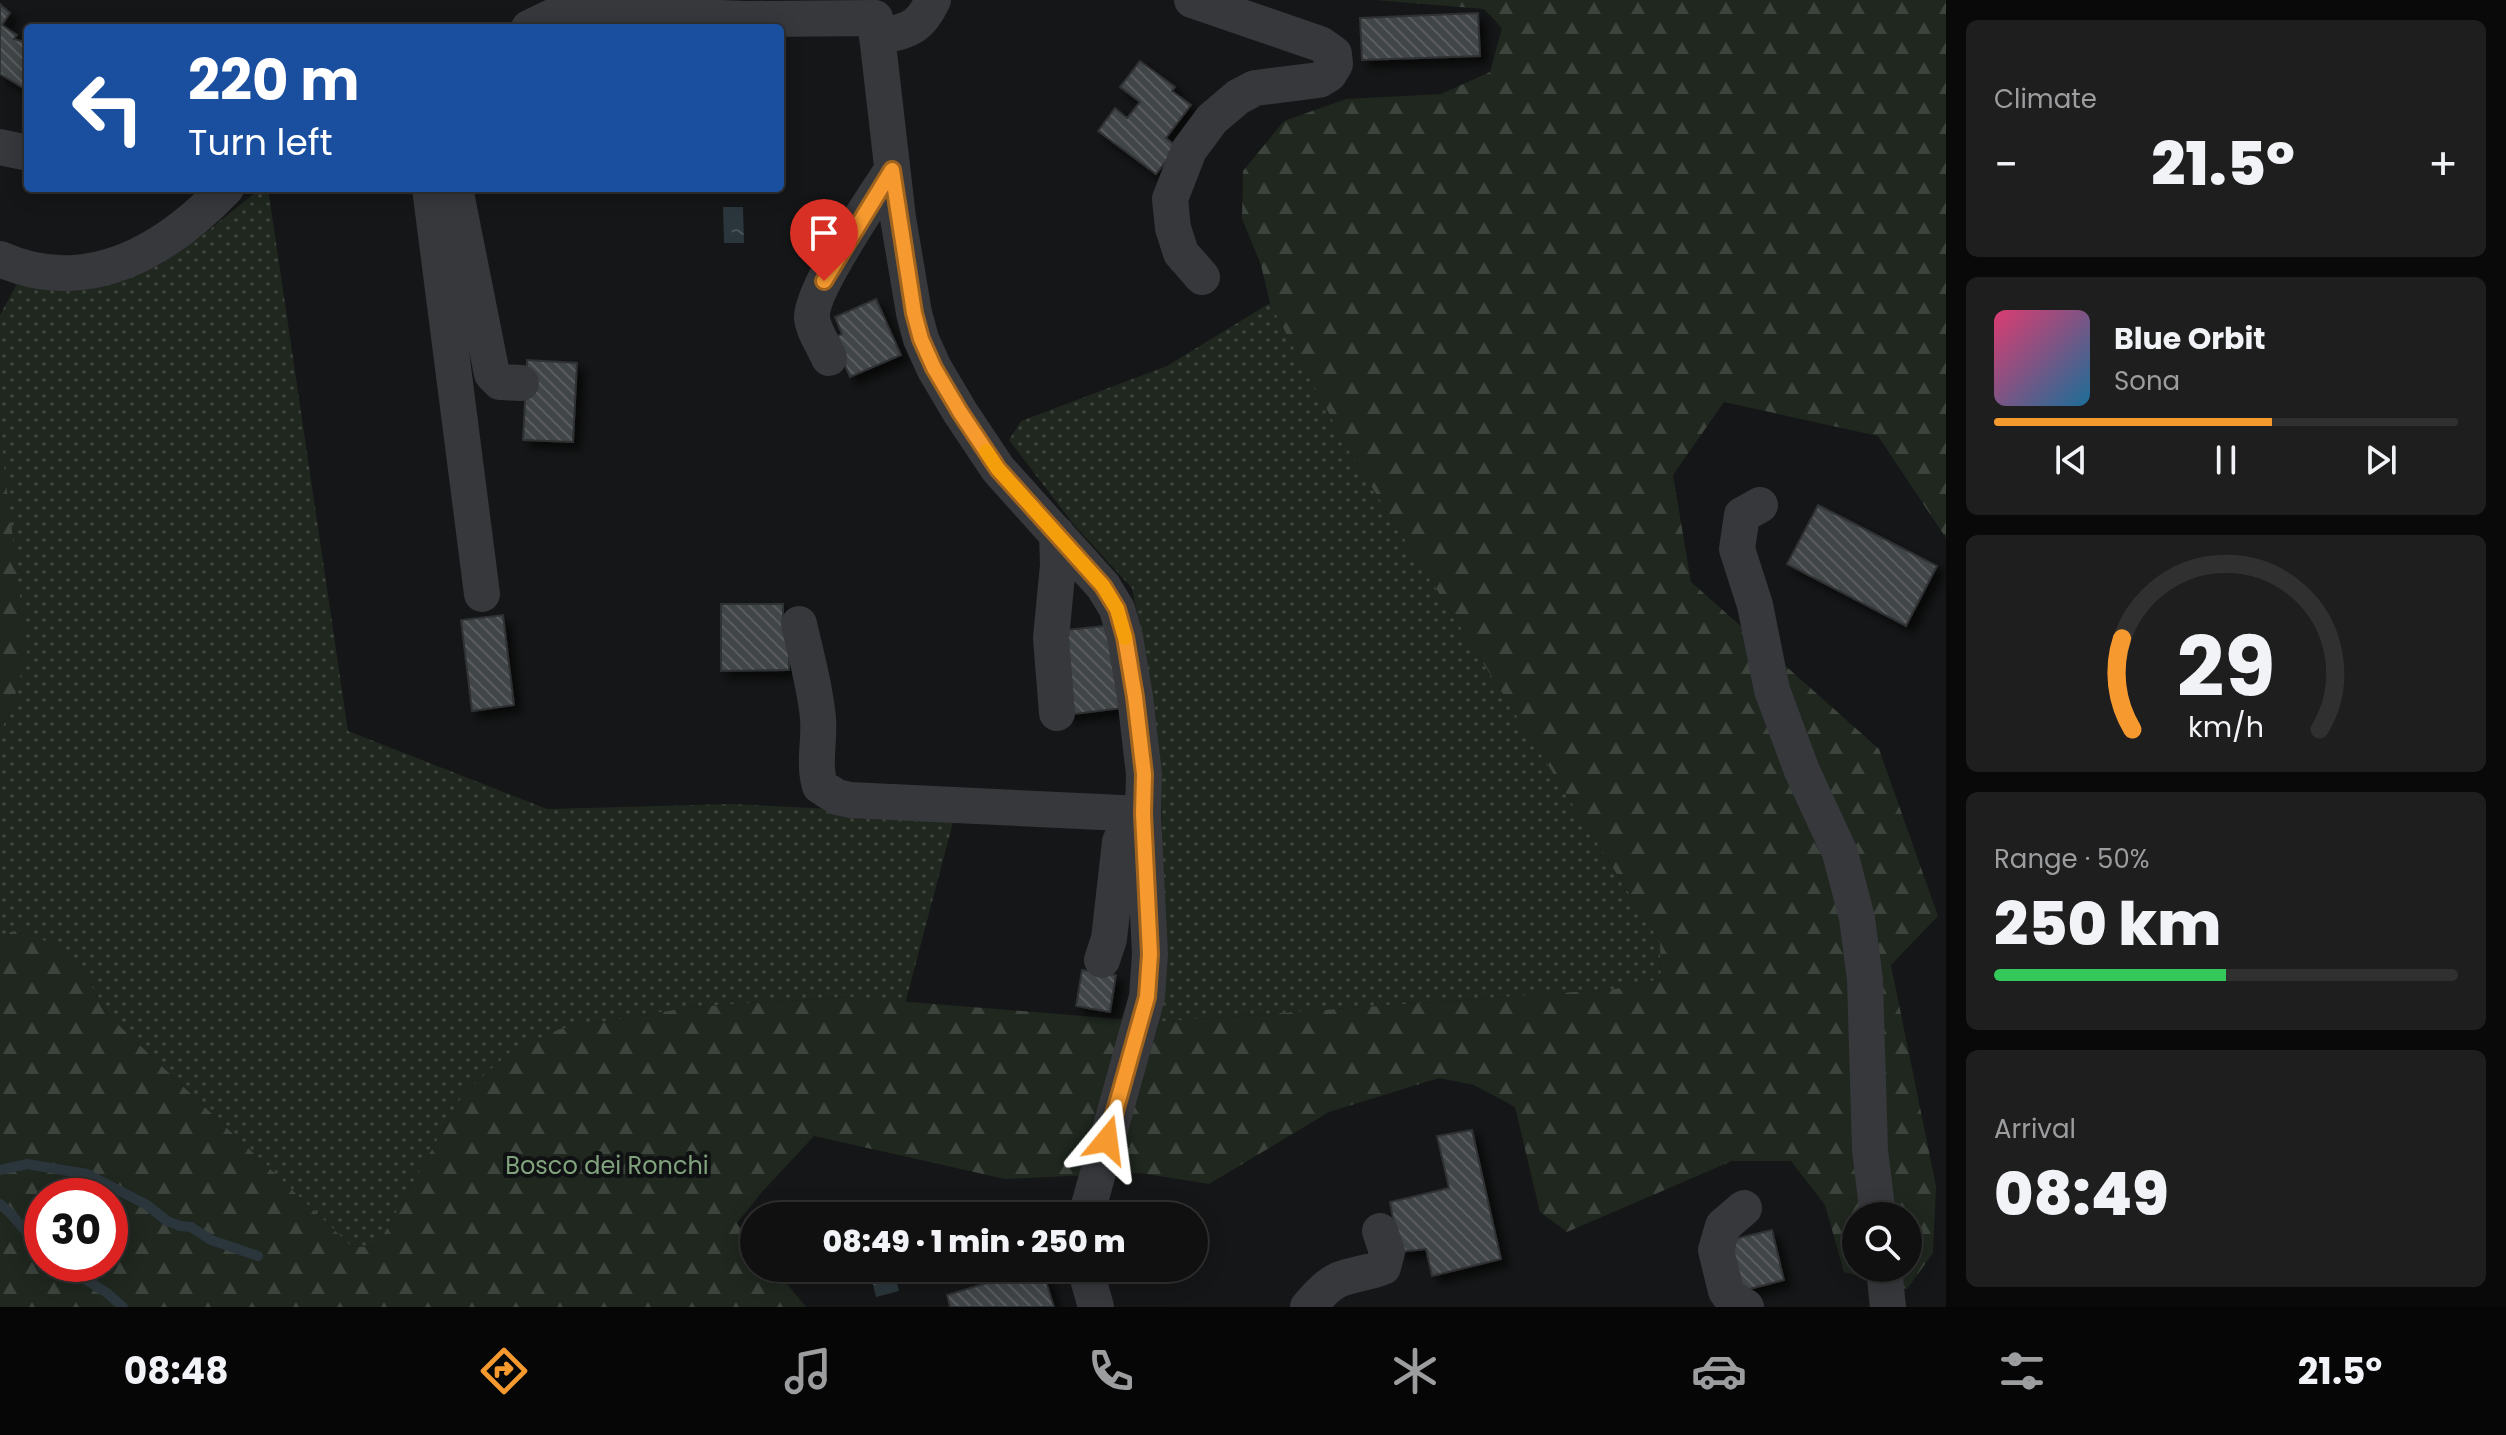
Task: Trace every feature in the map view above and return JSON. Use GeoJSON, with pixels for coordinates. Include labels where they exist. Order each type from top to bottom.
{"type":"FeatureCollection","features":[{"type":"Feature","properties":{"kind":"street"},"geometry":{"type":"LineString","coordinates":[[1192,0],[1320,44],[1334,54],[1335,64],[1329,74],[1319,80],[1255,88],[1238,97],[1212,119],[1189,150],[1170,199],[1173,228],[1181,253],[1202,277]]}},
{"type":"Feature","properties":{"kind":"street"},"geometry":{"type":"LineString","coordinates":[[537,24],[558,14],[696,22],[876,18],[907,30],[925,7]]}},
{"type":"Feature","properties":{"kind":"street"},"geometry":{"type":"LineString","coordinates":[[876,18],[892,170],[914,313],[921,339],[960,412],[998,469],[1103,586],[1117,609],[1125,637],[1144,774],[1150,954],[1147,997],[1090,1202]]}},
{"type":"Feature","properties":{"kind":"street"},"geometry":{"type":"LineString","coordinates":[[0,147],[24,152]]}},
{"type":"Feature","properties":{"kind":"street"},"geometry":{"type":"LineString","coordinates":[[829,358],[812,320],[813,307],[824,281],[892,170]]}},
{"type":"Feature","properties":{"kind":"street"},"geometry":{"type":"LineString","coordinates":[[0,259],[16,266],[59,273],[100,270],[132,260],[174,234],[222,192]]}},
{"type":"Feature","properties":{"kind":"street"},"geometry":{"type":"LineString","coordinates":[[431,192],[482,594]]}},
{"type":"Feature","properties":{"kind":"street"},"geometry":{"type":"LineString","coordinates":[[456,192],[492,374],[500,382],[521,383]]}},
{"type":"Feature","properties":{"kind":"street"},"geometry":{"type":"LineString","coordinates":[[1760,505],[1742,515],[1737,549],[1755,605],[1772,690],[1802,771],[1840,853],[1857,918],[1865,980],[1870,1150],[1876,1202]]}},
{"type":"Feature","properties":{"kind":"street"},"geometry":{"type":"LineString","coordinates":[[1057,534],[1058,565],[1051,638],[1057,713]]}},
{"type":"Feature","properties":{"kind":"street"},"geometry":{"type":"LineString","coordinates":[[799,624],[818,721],[815,771],[820,786],[837,797],[1143,814]]}},
{"type":"Feature","properties":{"kind":"street"},"geometry":{"type":"LineString","coordinates":[[1102,960],[1109,939],[1120,842],[1125,830],[1143,814]]}},
{"type":"Feature","properties":{"kind":"street"},"geometry":{"type":"LineString","coordinates":[[1744,1208],[1723,1226],[1716,1250],[1726,1291],[1732,1299],[1746,1307]]}},
{"type":"Feature","properties":{"kind":"street"},"geometry":{"type":"LineString","coordinates":[[1308,1307],[1340,1279],[1383,1267],[1387,1252],[1380,1231]]}},
{"type":"Feature","properties":{"kind":"street"},"geometry":{"type":"LineString","coordinates":[[1885,1282],[1888,1307]]}},
{"type":"Feature","properties":{"kind":"green space","name":"Bosco dei Ronchi"},"geometry":{"type":"Polygon","coordinates":[[[1375,0],[1946,0],[1946,538],[1878,436],[1724,402],[1673,475],[1691,582],[1879,749],[1938,916],[1891,965],[1936,1186],[1933,1253],[1922,1268],[1922,1202],[1842,1202],[1842,1265],[1825,1205],[1791,1161],[1732,1161],[1567,1232],[1540,1212],[1515,1107],[1474,1085],[1439,1078],[1329,1112],[1209,1184],[1140,1173],[1005,1179],[814,1136],[754,1202],[740,1202],[740,1219],[737,1223],[740,1227],[740,1282],[785,1282],[806,1307],[0,1307],[0,952],[10,932],[27,929],[80,965],[107,1014],[351,1246],[376,1248],[464,1093],[511,1051],[560,1029],[692,1007],[849,997],[1157,1022],[1615,989],[1661,979],[1660,942],[1349,451],[1270,303],[1261,265],[1242,219],[1243,171],[1284,121],[1346,99],[1441,94],[1490,72],[1502,28],[1484,9],[1375,0]]]}},
{"type":"Feature","properties":{"kind":"green space"},"geometry":{"type":"Polygon","coordinates":[[[256,192],[269,192],[348,731],[547,809],[731,804],[955,815],[905,1004],[849,997],[692,1007],[560,1029],[464,1093],[376,1248],[351,1246],[107,1014],[80,965],[10,932],[0,952],[0,732],[12,706],[0,433],[0,315],[18,282],[106,283],[161,264],[256,192]]]}},
{"type":"Feature","properties":{"kind":"green space"},"geometry":{"type":"Polygon","coordinates":[[[1270,303],[1349,451],[1660,942],[1661,979],[1615,989],[1157,1022],[1163,902],[1161,779],[1147,666],[1132,588],[1074,525],[1009,440],[1021,421],[1167,366],[1270,303]]]}},
{"type":"Feature","properties":{"kind":"green space"},"geometry":{"type":"Polygon","coordinates":[[[0,433],[27,653],[12,706],[0,732],[0,433]]]}},
{"type":"Feature","properties":{"kind":"green space"},"geometry":{"type":"Polygon","coordinates":[[[1881,1282],[1912,1282],[1907,1289],[1881,1282]]]}},
{"type":"Feature","properties":{"kind":"water"},"geometry":{"type":"Polygon","coordinates":[[[723,207],[743,207],[744,243],[724,243],[723,207]]]}},
{"type":"Feature","properties":{"kind":"water"},"geometry":{"type":"Polygon","coordinates":[[[872,1282],[897,1282],[899,1291],[876,1297],[872,1282]]]}},
{"type":"Feature","properties":{"kind":"building"},"geometry":{"type":"Polygon","coordinates":[[[0,4],[10,13],[2,25],[17,35],[14,39],[24,42],[24,89],[0,74],[0,4]]]}},
{"type":"Feature","properties":{"kind":"building"},"geometry":{"type":"Polygon","coordinates":[[[1478,13],[1480,56],[1362,60],[1360,18],[1478,13]]]}},
{"type":"Feature","properties":{"kind":"building"},"geometry":{"type":"Polygon","coordinates":[[[1140,61],[1175,87],[1172,91],[1191,105],[1166,138],[1177,147],[1156,174],[1098,131],[1115,108],[1127,118],[1140,102],[1120,87],[1140,61]]]}},
{"type":"Feature","properties":{"kind":"building"},"geometry":{"type":"Polygon","coordinates":[[[876,299],[901,355],[850,377],[833,338],[842,334],[835,317],[876,299]]]}},
{"type":"Feature","properties":{"kind":"building"},"geometry":{"type":"Polygon","coordinates":[[[527,360],[577,363],[573,442],[523,440],[527,360]]]}},
{"type":"Feature","properties":{"kind":"building"},"geometry":{"type":"Polygon","coordinates":[[[1818,505],[1937,566],[1906,626],[1787,564],[1818,505]]]}},
{"type":"Feature","properties":{"kind":"building"},"geometry":{"type":"Polygon","coordinates":[[[721,604],[783,604],[783,626],[789,626],[789,670],[721,671],[721,604]]]}},
{"type":"Feature","properties":{"kind":"building"},"geometry":{"type":"Polygon","coordinates":[[[503,615],[514,705],[472,711],[461,620],[503,615]]]}},
{"type":"Feature","properties":{"kind":"building"},"geometry":{"type":"Polygon","coordinates":[[[1113,625],[1123,708],[1066,715],[1057,631],[1113,625]]]}},
{"type":"Feature","properties":{"kind":"building"},"geometry":{"type":"Polygon","coordinates":[[[1082,970],[1116,975],[1110,1012],[1076,1006],[1082,970]]]}},
{"type":"Feature","properties":{"kind":"building"},"geometry":{"type":"Polygon","coordinates":[[[1472,1130],[1501,1259],[1432,1276],[1426,1249],[1399,1252],[1390,1202],[1449,1188],[1437,1136],[1472,1130]]]}},
{"type":"Feature","properties":{"kind":"building"},"geometry":{"type":"Polygon","coordinates":[[[1772,1230],[1784,1280],[1742,1291],[1730,1240],[1772,1230]]]}},
{"type":"Feature","properties":{"kind":"building"},"geometry":{"type":"Polygon","coordinates":[[[991,1282],[1046,1282],[1054,1307],[950,1307],[947,1295],[991,1282]]]}},
{"type":"Feature","properties":{"kind":"waterway"},"geometry":{"type":"LineString","coordinates":[[0,1170],[27,1164],[87,1174],[147,1205],[167,1221],[191,1227],[211,1240],[258,1256]]}},
{"type":"Feature","properties":{"kind":"waterway"},"geometry":{"type":"LineString","coordinates":[[0,1204],[24,1229]]}},
{"type":"Feature","properties":{"kind":"waterway"},"geometry":{"type":"LineString","coordinates":[[90,1282],[123,1307]]}},
{"type":"Feature","properties":{"kind":"slow traffic"},"geometry":{"type":"LineString","coordinates":[[986,451],[998,469],[1103,586],[1117,609],[1125,638]]}},
{"type":"Feature","properties":{"kind":"route"},"geometry":{"type":"LineString","coordinates":[[824,281],[892,170],[914,313],[934,368],[998,469],[1079,557],[1117,609],[1135,697],[1144,774],[1150,954],[1147,997],[1107,1140]]}}]}
